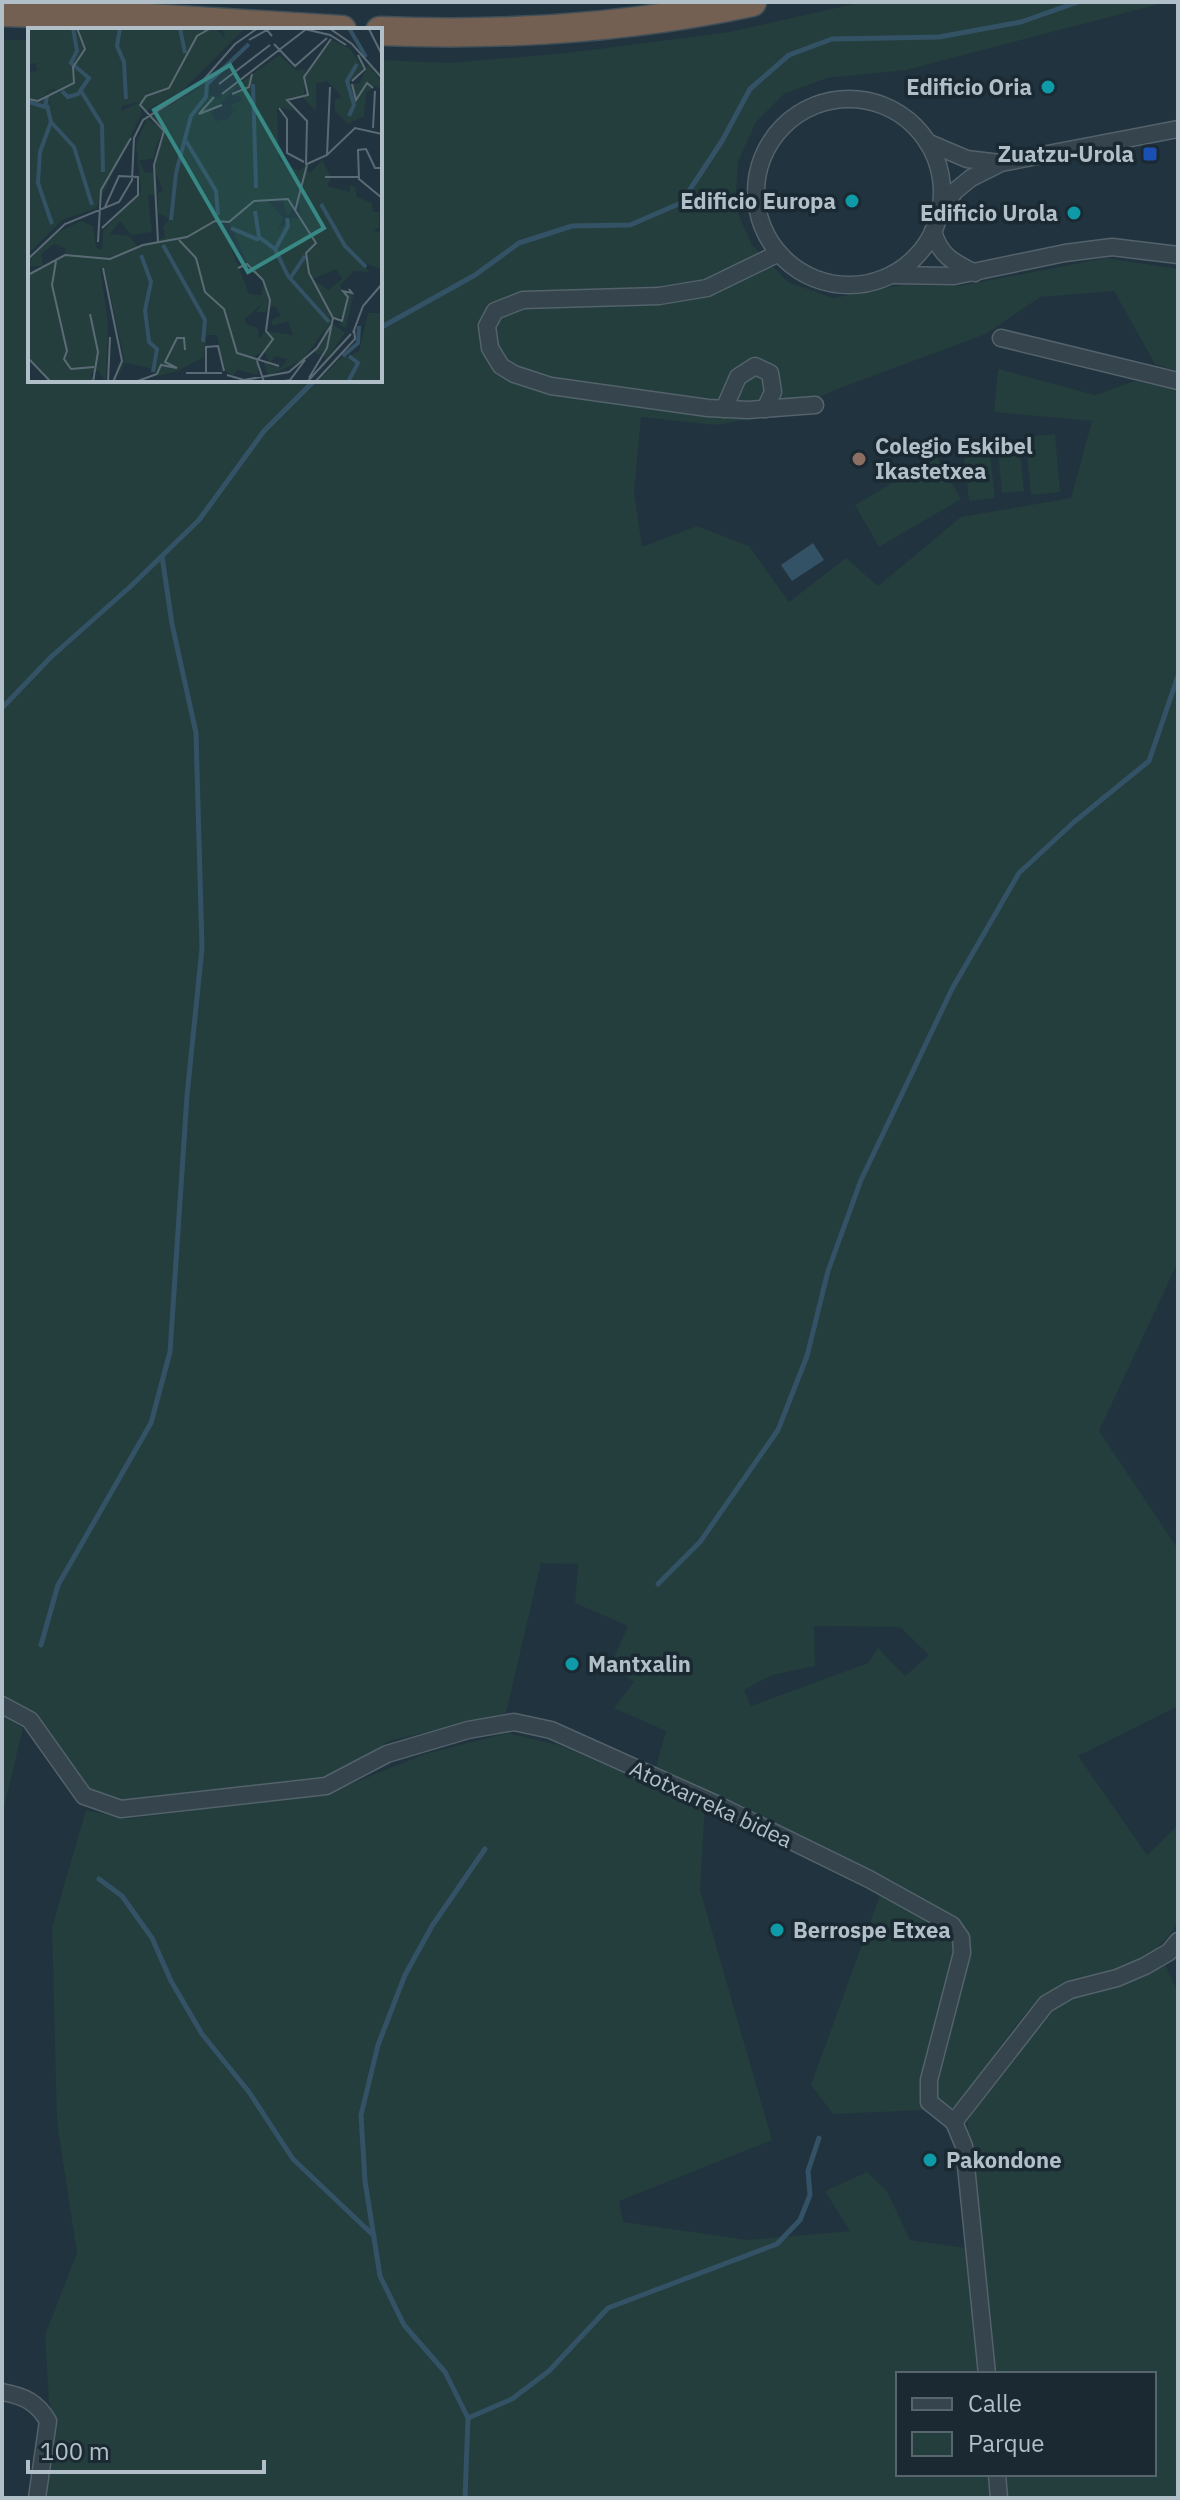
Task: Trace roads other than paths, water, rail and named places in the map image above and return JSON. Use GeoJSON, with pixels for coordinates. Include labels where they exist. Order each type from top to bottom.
{"type":"FeatureCollection","features":[{"type":"Feature","properties":{"kind":"highway"},"geometry":{"type":"LineString","coordinates":[[382,31],[493,33],[558,29],[706,12],[752,2]]}},
{"type":"Feature","properties":{"kind":"highway"},"geometry":{"type":"LineString","coordinates":[[2,12],[71,13],[310,28]]}},
{"type":"Feature","properties":{"kind":"street"},"geometry":{"type":"LineString","coordinates":[[855,99],[879,104],[901,115],[919,131],[933,152],[941,178],[939,212],[933,231],[908,264],[868,283],[843,284],[797,269],[779,253],[765,233],[757,210],[756,186],[760,162],[771,140],[787,122],[808,108],[831,100],[855,99]]}},
{"type":"Feature","properties":{"kind":"street"},"geometry":{"type":"LineString","coordinates":[[939,212],[955,191],[971,178],[1001,163],[1178,129]]}},
{"type":"Feature","properties":{"kind":"street"},"geometry":{"type":"LineString","coordinates":[[926,142],[967,159],[1001,163]]}},
{"type":"Feature","properties":{"kind":"street"},"geometry":{"type":"LineString","coordinates":[[933,231],[938,247],[948,260],[975,273]]}},
{"type":"Feature","properties":{"kind":"street"},"geometry":{"type":"LineString","coordinates":[[890,275],[954,276],[1065,253],[1112,247],[1178,255]]}},
{"type":"Feature","properties":{"kind":"street"},"geometry":{"type":"LineString","coordinates":[[779,253],[707,288],[659,296],[523,300],[495,311],[487,326],[490,348],[501,366],[514,374],[551,386],[724,409],[815,405]]}},
{"type":"Feature","properties":{"kind":"street"},"geometry":{"type":"LineString","coordinates":[[1001,338],[1178,381]]}},
{"type":"Feature","properties":{"kind":"street"},"geometry":{"type":"LineString","coordinates":[[724,409],[738,377],[755,366],[770,373],[773,392],[765,409]]}},
{"type":"Feature","properties":{"kind":"street","name":"Atotxarreka bidea"},"geometry":{"type":"LineString","coordinates":[[2,1705],[30,1720],[84,1796],[121,1809],[326,1786],[387,1754],[468,1730],[514,1722],[551,1730],[758,1825],[869,1879],[952,1925],[961,1938],[962,1953],[929,2080],[929,2102],[954,2122]]}},
{"type":"Feature","properties":{"kind":"street"},"geometry":{"type":"LineString","coordinates":[[987,2372],[964,2146],[954,2122],[1046,2004],[1070,1990],[1117,1978],[1145,1966],[1169,1952],[1178,1941]]}},
{"type":"Feature","properties":{"kind":"street"},"geometry":{"type":"LineString","coordinates":[[2,2392],[30,2400],[48,2421],[37,2498]]}},
{"type":"Feature","properties":{"kind":"street"},"geometry":{"type":"LineString","coordinates":[[997,2476],[999,2498]]}},
{"type":"Feature","properties":{"kind":"water"},"geometry":{"type":"Polygon","coordinates":[[[813,543],[824,560],[792,581],[781,565],[813,543]]]}},
{"type":"Feature","properties":{"kind":"waterway"},"geometry":{"type":"LineString","coordinates":[[382,327],[475,275],[519,243],[572,226],[630,225],[681,203],[722,141],[750,89],[789,55],[832,39],[939,37],[1021,22],[1078,2]]}},
{"type":"Feature","properties":{"kind":"waterway"},"geometry":{"type":"LineString","coordinates":[[2,708],[51,657],[199,520],[264,431],[313,382]]}},
{"type":"Feature","properties":{"kind":"waterway"},"geometry":{"type":"LineString","coordinates":[[41,1645],[58,1585],[151,1423],[170,1352],[187,1096],[202,948],[196,733],[172,624],[162,556]]}},
{"type":"Feature","properties":{"kind":"waterway"},"geometry":{"type":"LineString","coordinates":[[658,1584],[700,1542],[778,1430],[807,1356],[828,1271],[861,1180],[952,989],[1019,873],[1074,822],[1149,761],[1178,676]]}},
{"type":"Feature","properties":{"kind":"waterway"},"geometry":{"type":"LineString","coordinates":[[465,2498],[468,2418],[445,2372],[404,2325],[380,2276],[365,2181],[361,2115],[378,2045],[405,1975],[432,1926],[485,1849]]}},
{"type":"Feature","properties":{"kind":"waterway"},"geometry":{"type":"LineString","coordinates":[[99,1879],[122,1896],[152,1938],[171,1981],[202,2034],[249,2092],[293,2159],[374,2236]]}},
{"type":"Feature","properties":{"kind":"waterway"},"geometry":{"type":"LineString","coordinates":[[468,2418],[512,2399],[549,2371],[608,2308],[777,2244],[800,2220],[810,2195],[808,2171],[819,2138]]}},
{"type":"Feature","properties":{"kind":"place","name":"Edificio Oria"},"geometry":{"type":"Point","coordinates":[1048,87]}},
{"type":"Feature","properties":{"kind":"place","name":"Zuatzu-Urola"},"geometry":{"type":"Point","coordinates":[1150,154]}},
{"type":"Feature","properties":{"kind":"place","name":"Edificio Europa"},"geometry":{"type":"Point","coordinates":[852,201]}},
{"type":"Feature","properties":{"kind":"place","name":"Edificio Urola"},"geometry":{"type":"Point","coordinates":[1074,213]}},
{"type":"Feature","properties":{"kind":"place","name":"Colegio Eskibel Ikastetxea"},"geometry":{"type":"Point","coordinates":[859,459]}},
{"type":"Feature","properties":{"kind":"place","name":"Mantxalin"},"geometry":{"type":"Point","coordinates":[572,1664]}},
{"type":"Feature","properties":{"kind":"place","name":"Berrospe Etxea"},"geometry":{"type":"Point","coordinates":[777,1930]}},
{"type":"Feature","properties":{"kind":"place","name":"Pakondone"},"geometry":{"type":"Point","coordinates":[930,2160]}}]}
